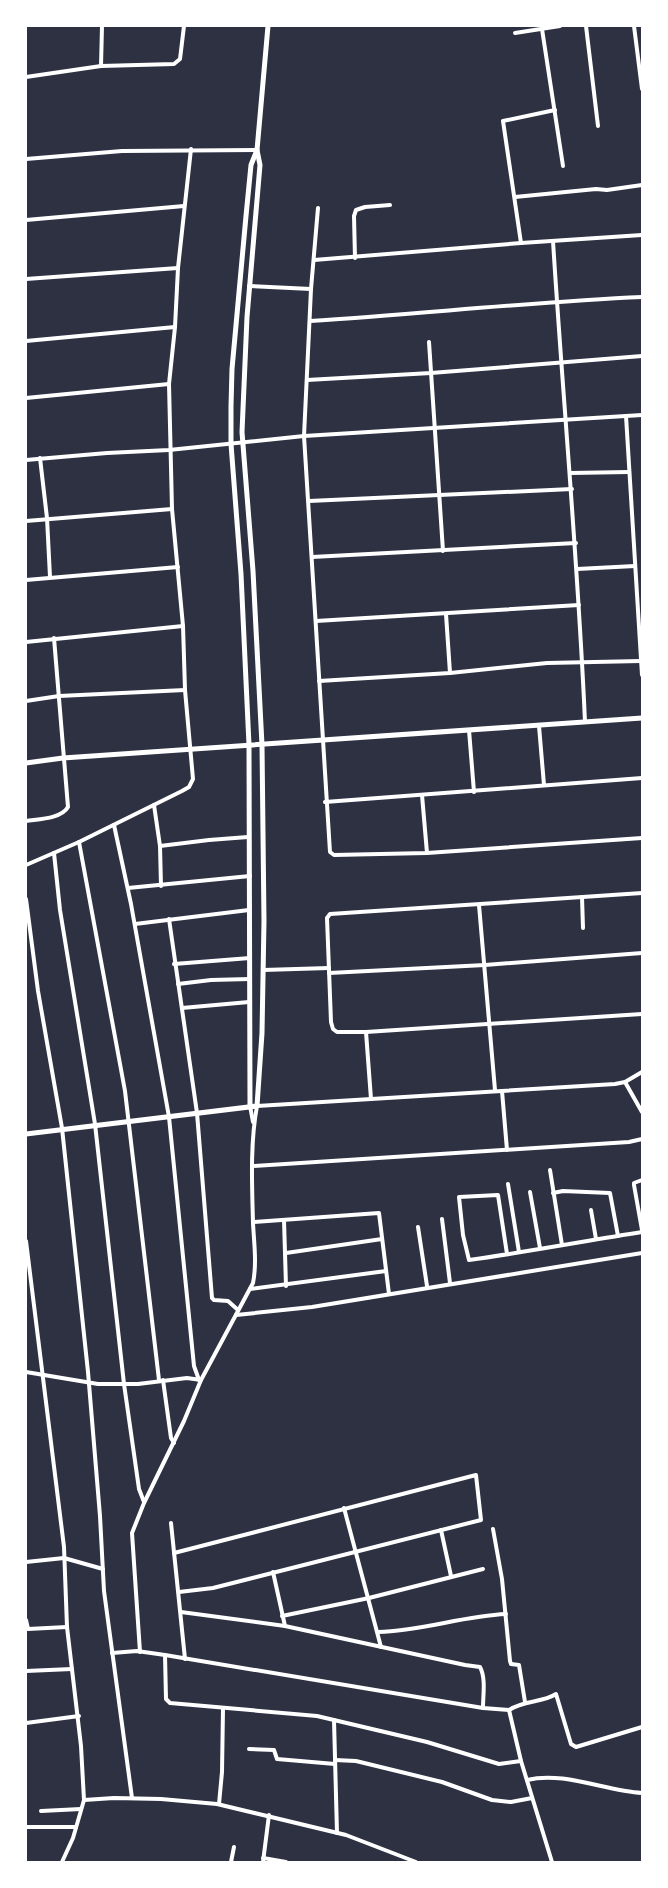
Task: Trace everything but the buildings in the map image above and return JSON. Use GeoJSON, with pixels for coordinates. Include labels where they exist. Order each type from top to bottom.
{"type":"FeatureCollection","features":[{"type":"Feature","properties":{"kind":"street"},"geometry":{"type":"LineString","coordinates":[[101,66],[102,26]]}},
{"type":"Feature","properties":{"kind":"street"},"geometry":{"type":"LineString","coordinates":[[26,77],[101,66],[177,63],[180,59],[184,26]]}},
{"type":"Feature","properties":{"kind":"street"},"geometry":{"type":"LineString","coordinates":[[140,1652],[132,1533],[144,1503],[174,1443],[200,1380],[250,1289],[255,1267],[254,1126],[262,1034],[263,970],[262,745],[253,571],[243,443],[249,286],[260,165],[257,150],[268,26]]}},
{"type":"Feature","properties":{"kind":"street"},"geometry":{"type":"LineString","coordinates":[[515,33],[560,26]]}},
{"type":"Feature","properties":{"kind":"street"},"geometry":{"type":"LineString","coordinates":[[586,26],[598,126]]}},
{"type":"Feature","properties":{"kind":"street"},"geometry":{"type":"LineString","coordinates":[[634,26],[642,89]]}},
{"type":"Feature","properties":{"kind":"street"},"geometry":{"type":"LineString","coordinates":[[542,29],[563,166]]}},
{"type":"Feature","properties":{"kind":"street"},"geometry":{"type":"LineString","coordinates":[[521,243],[504,121],[555,110]]}},
{"type":"Feature","properties":{"kind":"street"},"geometry":{"type":"LineString","coordinates":[[26,865],[154,805],[191,785],[193,780],[169,450],[169,384],[178,268],[191,149]]}},
{"type":"Feature","properties":{"kind":"street"},"geometry":{"type":"LineString","coordinates":[[26,159],[122,151],[257,150]]}},
{"type":"Feature","properties":{"kind":"street"},"geometry":{"type":"LineString","coordinates":[[254,1126],[247,1106],[250,1034],[249,745],[241,574],[231,444],[232,369],[251,165],[257,150]]}},
{"type":"Feature","properties":{"kind":"street"},"geometry":{"type":"LineString","coordinates":[[515,197],[642,185]]}},
{"type":"Feature","properties":{"kind":"street"},"geometry":{"type":"LineString","coordinates":[[355,258],[356,210],[362,207],[390,205]]}},
{"type":"Feature","properties":{"kind":"street"},"geometry":{"type":"LineString","coordinates":[[26,220],[184,206]]}},
{"type":"Feature","properties":{"kind":"street"},"geometry":{"type":"LineString","coordinates":[[318,208],[311,289],[304,436],[325,802],[330,852],[334,855],[427,853],[642,838]]}},
{"type":"Feature","properties":{"kind":"street"},"geometry":{"type":"LineString","coordinates":[[314,260],[642,235]]}},
{"type":"Feature","properties":{"kind":"street"},"geometry":{"type":"LineString","coordinates":[[553,241],[576,543],[585,722]]}},
{"type":"Feature","properties":{"kind":"street"},"geometry":{"type":"LineString","coordinates":[[26,279],[178,268]]}},
{"type":"Feature","properties":{"kind":"street"},"geometry":{"type":"LineString","coordinates":[[249,286],[311,289]]}},
{"type":"Feature","properties":{"kind":"street"},"geometry":{"type":"LineString","coordinates":[[310,321],[557,301],[642,297]]}},
{"type":"Feature","properties":{"kind":"street"},"geometry":{"type":"LineString","coordinates":[[26,341],[175,327]]}},
{"type":"Feature","properties":{"kind":"street"},"geometry":{"type":"LineString","coordinates":[[429,342],[443,551]]}},
{"type":"Feature","properties":{"kind":"street"},"geometry":{"type":"LineString","coordinates":[[307,380],[431,373],[642,356]]}},
{"type":"Feature","properties":{"kind":"street"},"geometry":{"type":"LineString","coordinates":[[26,398],[169,384]]}},
{"type":"Feature","properties":{"kind":"street"},"geometry":{"type":"LineString","coordinates":[[26,460],[169,450],[304,436],[642,415]]}},
{"type":"Feature","properties":{"kind":"street"},"geometry":{"type":"LineString","coordinates":[[626,416],[642,675]]}},
{"type":"Feature","properties":{"kind":"street"},"geometry":{"type":"LineString","coordinates":[[40,458],[47,518],[50,577]]}},
{"type":"Feature","properties":{"kind":"street"},"geometry":{"type":"LineString","coordinates":[[570,473],[629,472]]}},
{"type":"Feature","properties":{"kind":"street"},"geometry":{"type":"LineString","coordinates":[[309,501],[572,489]]}},
{"type":"Feature","properties":{"kind":"street"},"geometry":{"type":"LineString","coordinates":[[26,521],[172,509]]}},
{"type":"Feature","properties":{"kind":"street"},"geometry":{"type":"LineString","coordinates":[[312,557],[576,543]]}},
{"type":"Feature","properties":{"kind":"street"},"geometry":{"type":"LineString","coordinates":[[577,569],[635,566]]}},
{"type":"Feature","properties":{"kind":"street"},"geometry":{"type":"LineString","coordinates":[[26,580],[178,567]]}},
{"type":"Feature","properties":{"kind":"street"},"geometry":{"type":"LineString","coordinates":[[316,621],[579,605]]}},
{"type":"Feature","properties":{"kind":"street"},"geometry":{"type":"LineString","coordinates":[[446,614],[450,673]]}},
{"type":"Feature","properties":{"kind":"street"},"geometry":{"type":"LineString","coordinates":[[26,642],[183,626]]}},
{"type":"Feature","properties":{"kind":"street"},"geometry":{"type":"LineString","coordinates":[[26,821],[61,814],[67,809],[54,638]]}},
{"type":"Feature","properties":{"kind":"street"},"geometry":{"type":"LineString","coordinates":[[319,681],[450,673],[546,663],[641,661]]}},
{"type":"Feature","properties":{"kind":"street"},"geometry":{"type":"LineString","coordinates":[[26,701],[59,696],[185,690]]}},
{"type":"Feature","properties":{"kind":"street"},"geometry":{"type":"LineString","coordinates":[[26,763],[63,758],[642,718]]}},
{"type":"Feature","properties":{"kind":"street"},"geometry":{"type":"LineString","coordinates":[[540,726],[544,785]]}},
{"type":"Feature","properties":{"kind":"street"},"geometry":{"type":"LineString","coordinates":[[470,730],[474,792]]}},
{"type":"Feature","properties":{"kind":"street"},"geometry":{"type":"LineString","coordinates":[[325,802],[642,778]]}},
{"type":"Feature","properties":{"kind":"street"},"geometry":{"type":"LineString","coordinates":[[422,795],[427,853]]}},
{"type":"Feature","properties":{"kind":"street"},"geometry":{"type":"LineString","coordinates":[[154,805],[160,846],[161,885]]}},
{"type":"Feature","properties":{"kind":"street"},"geometry":{"type":"LineString","coordinates":[[114,825],[135,924],[169,1117],[194,1366],[200,1380]]}},
{"type":"Feature","properties":{"kind":"street"},"geometry":{"type":"LineString","coordinates":[[160,846],[248,837]]}},
{"type":"Feature","properties":{"kind":"street"},"geometry":{"type":"LineString","coordinates":[[79,842],[129,1121],[161,1380],[171,1438],[174,1443]]}},
{"type":"Feature","properties":{"kind":"street"},"geometry":{"type":"LineString","coordinates":[[54,853],[60,910],[95,1124],[124,1384],[139,1489],[144,1503]]}},
{"type":"Feature","properties":{"kind":"street"},"geometry":{"type":"LineString","coordinates":[[128,888],[250,876]]}},
{"type":"Feature","properties":{"kind":"street"},"geometry":{"type":"LineString","coordinates":[[642,893],[330,914],[327,918],[332,1027],[340,1032],[642,1014]]}},
{"type":"Feature","properties":{"kind":"street"},"geometry":{"type":"LineString","coordinates":[[582,897],[583,928]]}},
{"type":"Feature","properties":{"kind":"street"},"geometry":{"type":"LineString","coordinates":[[26,899],[38,991],[62,1128],[88,1383],[103,1569],[132,1798]]}},
{"type":"Feature","properties":{"kind":"street"},"geometry":{"type":"LineString","coordinates":[[479,905],[495,1090]]}},
{"type":"Feature","properties":{"kind":"street"},"geometry":{"type":"LineString","coordinates":[[135,924],[249,910]]}},
{"type":"Feature","properties":{"kind":"street"},"geometry":{"type":"LineString","coordinates":[[169,919],[197,1113],[212,1298],[228,1301],[238,1310]]}},
{"type":"Feature","properties":{"kind":"street"},"geometry":{"type":"LineString","coordinates":[[263,970],[329,971],[485,965],[642,953]]}},
{"type":"Feature","properties":{"kind":"street"},"geometry":{"type":"LineString","coordinates":[[174,964],[250,958]]}},
{"type":"Feature","properties":{"kind":"street"},"geometry":{"type":"LineString","coordinates":[[178,984],[250,979]]}},
{"type":"Feature","properties":{"kind":"street"},"geometry":{"type":"LineString","coordinates":[[182,1008],[250,1002]]}},
{"type":"Feature","properties":{"kind":"street"},"geometry":{"type":"LineString","coordinates":[[366,1032],[371,1099]]}},
{"type":"Feature","properties":{"kind":"street"},"geometry":{"type":"LineString","coordinates":[[250,1034],[262,1034]]}},
{"type":"Feature","properties":{"kind":"street"},"geometry":{"type":"LineString","coordinates":[[26,1134],[247,1106],[627,1081],[642,1072]]}},
{"type":"Feature","properties":{"kind":"street"},"geometry":{"type":"LineString","coordinates":[[627,1081],[642,1112]]}},
{"type":"Feature","properties":{"kind":"street"},"geometry":{"type":"LineString","coordinates":[[502,1090],[507,1150]]}},
{"type":"Feature","properties":{"kind":"street"},"geometry":{"type":"LineString","coordinates":[[253,1166],[629,1142],[642,1139]]}},
{"type":"Feature","properties":{"kind":"street"},"geometry":{"type":"LineString","coordinates":[[550,1170],[562,1245]]}},
{"type":"Feature","properties":{"kind":"street"},"geometry":{"type":"LineString","coordinates":[[507,1254],[498,1195],[459,1197],[468,1259],[507,1254],[642,1231],[634,1183],[642,1180]]}},
{"type":"Feature","properties":{"kind":"street"},"geometry":{"type":"LineString","coordinates":[[508,1184],[519,1252]]}},
{"type":"Feature","properties":{"kind":"street"},"geometry":{"type":"LineString","coordinates":[[553,1193],[563,1191],[610,1193],[618,1236]]}},
{"type":"Feature","properties":{"kind":"street"},"geometry":{"type":"LineString","coordinates":[[530,1192],[540,1248]]}},
{"type":"Feature","properties":{"kind":"street"},"geometry":{"type":"LineString","coordinates":[[591,1210],[596,1239]]}},
{"type":"Feature","properties":{"kind":"street"},"geometry":{"type":"LineString","coordinates":[[253,1222],[379,1213],[389,1294]]}},
{"type":"Feature","properties":{"kind":"street"},"geometry":{"type":"LineString","coordinates":[[441,1219],[450,1283]]}},
{"type":"Feature","properties":{"kind":"street"},"geometry":{"type":"LineString","coordinates":[[284,1220],[286,1286]]}},
{"type":"Feature","properties":{"kind":"street"},"geometry":{"type":"LineString","coordinates":[[418,1227],[427,1286]]}},
{"type":"Feature","properties":{"kind":"street"},"geometry":{"type":"LineString","coordinates":[[285,1253],[382,1239]]}},
{"type":"Feature","properties":{"kind":"street"},"geometry":{"type":"LineString","coordinates":[[26,1241],[64,1558],[67,1627],[79,1716],[84,1800],[62,1863]]}},
{"type":"Feature","properties":{"kind":"street"},"geometry":{"type":"LineString","coordinates":[[235,1315],[312,1307],[427,1286],[642,1252]]}},
{"type":"Feature","properties":{"kind":"street"},"geometry":{"type":"LineString","coordinates":[[250,1289],[386,1271]]}},
{"type":"Feature","properties":{"kind":"street"},"geometry":{"type":"LineString","coordinates":[[26,1372],[88,1383],[124,1384],[187,1378],[200,1380]]}},
{"type":"Feature","properties":{"kind":"street"},"geometry":{"type":"LineString","coordinates":[[174,1553],[475,1474],[481,1512],[480,1520],[213,1588],[179,1592]]}},
{"type":"Feature","properties":{"kind":"street"},"geometry":{"type":"LineString","coordinates":[[344,1508],[381,1647]]}},
{"type":"Feature","properties":{"kind":"street"},"geometry":{"type":"LineString","coordinates":[[171,1523],[185,1659]]}},
{"type":"Feature","properties":{"kind":"street"},"geometry":{"type":"LineString","coordinates":[[493,1528],[506,1614],[510,1662],[519,1665],[525,1702]]}},
{"type":"Feature","properties":{"kind":"street"},"geometry":{"type":"LineString","coordinates":[[441,1530],[451,1576]]}},
{"type":"Feature","properties":{"kind":"street"},"geometry":{"type":"LineString","coordinates":[[26,1562],[64,1558],[103,1569]]}},
{"type":"Feature","properties":{"kind":"street"},"geometry":{"type":"LineString","coordinates":[[282,1616],[369,1598],[483,1569]]}},
{"type":"Feature","properties":{"kind":"street"},"geometry":{"type":"LineString","coordinates":[[273,1572],[285,1626]]}},
{"type":"Feature","properties":{"kind":"street"},"geometry":{"type":"LineString","coordinates":[[181,1612],[285,1626],[481,1667],[484,1687],[483,1708]]}},
{"type":"Feature","properties":{"kind":"street"},"geometry":{"type":"LineString","coordinates":[[378,1632],[410,1631],[489,1615],[506,1614]]}},
{"type":"Feature","properties":{"kind":"street"},"geometry":{"type":"LineString","coordinates":[[26,1620],[28,1629],[67,1627]]}},
{"type":"Feature","properties":{"kind":"street"},"geometry":{"type":"LineString","coordinates":[[112,1653],[140,1652],[165,1655],[483,1708],[509,1710],[525,1702],[544,1699],[556,1694],[570,1744],[576,1746],[642,1727]]}},
{"type":"Feature","properties":{"kind":"street"},"geometry":{"type":"LineString","coordinates":[[165,1655],[167,1702],[317,1716],[427,1742],[499,1764],[521,1761]]}},
{"type":"Feature","properties":{"kind":"street"},"geometry":{"type":"LineString","coordinates":[[26,1671],[72,1669]]}},
{"type":"Feature","properties":{"kind":"street"},"geometry":{"type":"LineString","coordinates":[[219,1804],[223,1709]]}},
{"type":"Feature","properties":{"kind":"street"},"geometry":{"type":"LineString","coordinates":[[509,1710],[521,1761],[552,1863]]}},
{"type":"Feature","properties":{"kind":"street"},"geometry":{"type":"LineString","coordinates":[[26,1723],[79,1716]]}},
{"type":"Feature","properties":{"kind":"street"},"geometry":{"type":"LineString","coordinates":[[334,1720],[337,1833]]}},
{"type":"Feature","properties":{"kind":"street"},"geometry":{"type":"LineString","coordinates":[[249,1749],[274,1750],[277,1759],[356,1761],[442,1782],[492,1800],[511,1802],[532,1798]]}},
{"type":"Feature","properties":{"kind":"street"},"geometry":{"type":"LineString","coordinates":[[527,1780],[535,1778],[566,1780],[642,1793]]}},
{"type":"Feature","properties":{"kind":"street"},"geometry":{"type":"LineString","coordinates":[[84,1800],[132,1798],[219,1804],[337,1833],[416,1863]]}},
{"type":"Feature","properties":{"kind":"street"},"geometry":{"type":"LineString","coordinates":[[41,1811],[81,1809]]}},
{"type":"Feature","properties":{"kind":"street"},"geometry":{"type":"LineString","coordinates":[[269,1815],[263,1860],[286,1863]]}},
{"type":"Feature","properties":{"kind":"street"},"geometry":{"type":"LineString","coordinates":[[26,1827],[76,1827]]}},
{"type":"Feature","properties":{"kind":"street"},"geometry":{"type":"LineString","coordinates":[[231,1863],[234,1847]]}},
{"type":"Feature","properties":{"kind":"street"},"geometry":{"type":"LineString","coordinates":[[401,1863],[402,1857]]}}]}
